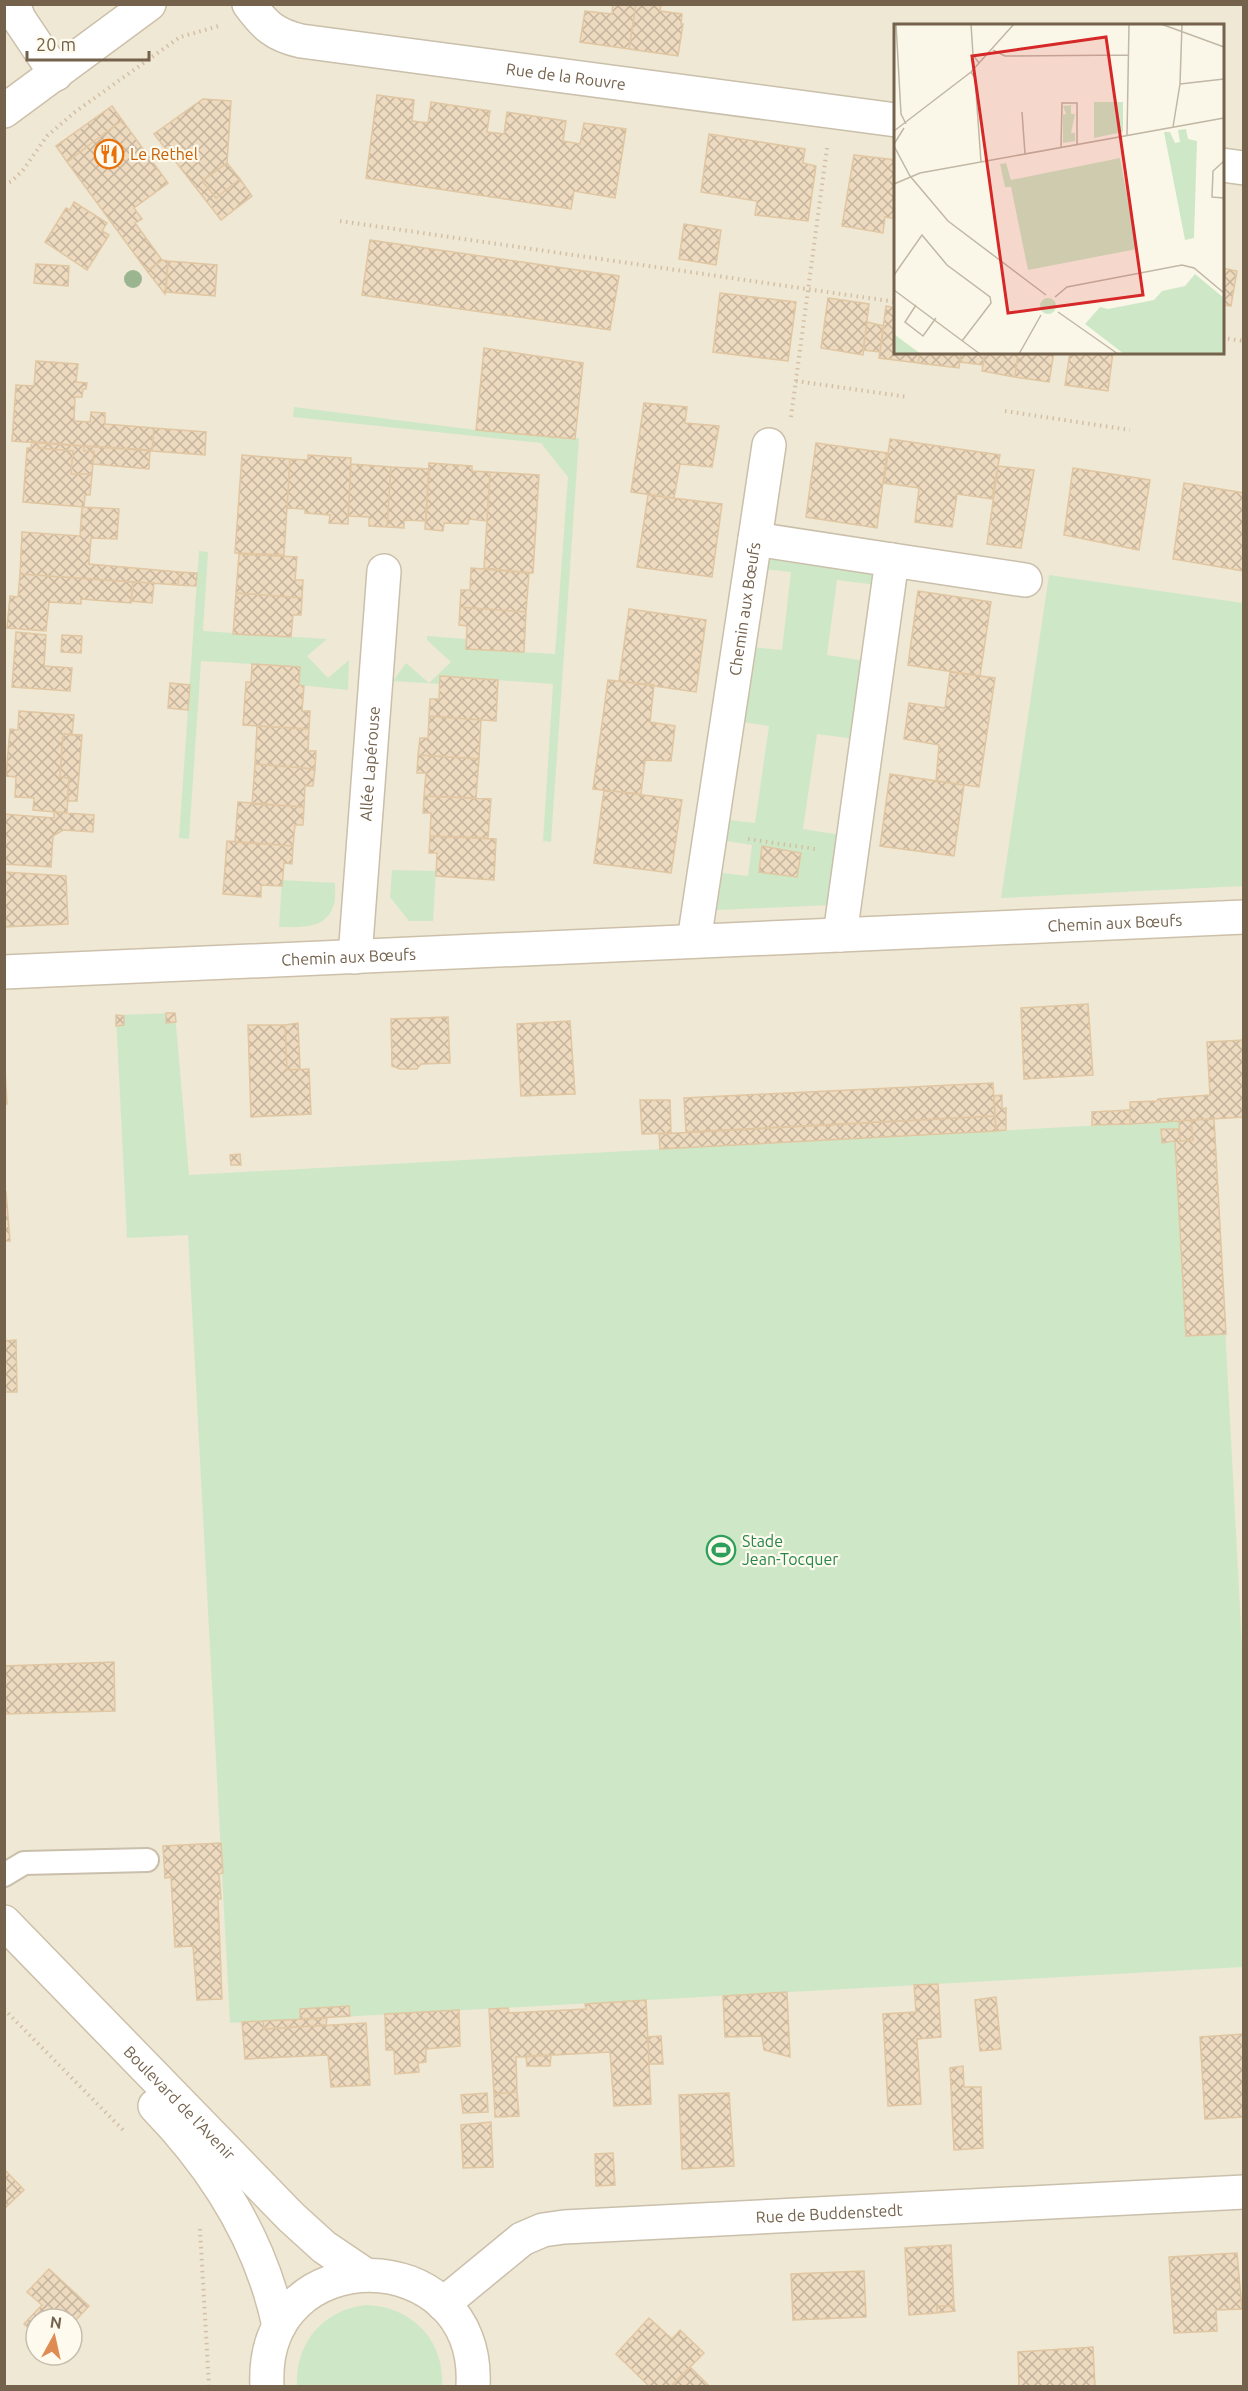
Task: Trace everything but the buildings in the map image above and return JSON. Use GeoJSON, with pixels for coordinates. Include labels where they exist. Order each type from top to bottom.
{"type":"FeatureCollection","features":[{"type":"Feature","properties":{"kind":"street"},"geometry":{"type":"LineString","coordinates":[[13,4],[19,19],[56,74]]}},
{"type":"Feature","properties":{"kind":"street"},"geometry":{"type":"LineString","coordinates":[[4,111],[149,4]]}},
{"type":"Feature","properties":{"kind":"street","name":"Rue de la Rouvre"},"geometry":{"type":"LineString","coordinates":[[238,13],[282,36],[301,41],[894,120]]}},
{"type":"Feature","properties":{"kind":"street"},"geometry":{"type":"LineString","coordinates":[[1224,165],[1244,168]]}},
{"type":"Feature","properties":{"kind":"street"},"geometry":{"type":"LineString","coordinates":[[755,539],[769,445]]}},
{"type":"Feature","properties":{"kind":"street","name":"Chemin aux Bœufs"},"geometry":{"type":"LineString","coordinates":[[694,941],[755,539],[1025,580]]}},
{"type":"Feature","properties":{"kind":"street"},"geometry":{"type":"LineString","coordinates":[[840,935],[892,560]]}},
{"type":"Feature","properties":{"kind":"street","name":"Allée Lapérouse"},"geometry":{"type":"LineString","coordinates":[[355,957],[384,571]]}},
{"type":"Feature","properties":{"kind":"street","name":"Chemin aux Bœufs"},"geometry":{"type":"LineString","coordinates":[[4,972],[1244,917]]}},
{"type":"Feature","properties":{"kind":"street","name":"Boulevard de l'Avenir"},"geometry":{"type":"LineString","coordinates":[[4,1922],[291,2217],[324,2247],[364,2274]]}},
{"type":"Feature","properties":{"kind":"street","name":"Boulevard de l'Avenir"},"geometry":{"type":"LineString","coordinates":[[4,1953],[162,2113],[219,2185],[245,2225],[273,2298],[279,2326]]}},
{"type":"Feature","properties":{"kind":"street","name":"Rue de Buddenstedt"},"geometry":{"type":"LineString","coordinates":[[442,2304],[522,2239],[543,2230],[564,2227],[1244,2192]]}},
{"type":"Feature","properties":{"kind":"street"},"geometry":{"type":"LineString","coordinates":[[267,2386],[267,2358],[279,2326],[313,2291],[331,2281],[364,2274],[384,2275],[405,2280],[425,2290],[442,2304],[456,2320],[464,2335],[471,2357],[472,2386]]}},
{"type":"Feature","properties":{"kind":"lane"},"geometry":{"type":"LineString","coordinates":[[4,1875],[24,1863],[147,1860]]}},
{"type":"Feature","properties":{"kind":"path"},"geometry":{"type":"LineString","coordinates":[[4,185],[12,181],[23,170],[47,136],[75,112],[180,37],[220,26],[238,13]]}},
{"type":"Feature","properties":{"kind":"path"},"geometry":{"type":"LineString","coordinates":[[769,445],[789,428],[832,111]]}},
{"type":"Feature","properties":{"kind":"path"},"geometry":{"type":"LineString","coordinates":[[340,220],[894,302]]}},
{"type":"Feature","properties":{"kind":"path"},"geometry":{"type":"LineString","coordinates":[[1224,338],[1244,341]]}},
{"type":"Feature","properties":{"kind":"path"},"geometry":{"type":"LineString","coordinates":[[796,381],[908,397]]}},
{"type":"Feature","properties":{"kind":"path"},"geometry":{"type":"LineString","coordinates":[[1005,411],[1130,430]]}},
{"type":"Feature","properties":{"kind":"path"},"geometry":{"type":"LineString","coordinates":[[711,833],[851,854]]}},
{"type":"Feature","properties":{"kind":"path"},"geometry":{"type":"LineString","coordinates":[[4,2008],[129,2136]]}},
{"type":"Feature","properties":{"kind":"path"},"geometry":{"type":"LineString","coordinates":[[199,2222],[209,2386]]}},
{"type":"Feature","properties":{"kind":"shaded area"},"geometry":{"type":"Polygon","coordinates":[[[5,5],[1243,5],[1243,2386],[5,2386],[5,5]]]}},
{"type":"Feature","properties":{"kind":"green space"},"geometry":{"type":"Polygon","coordinates":[[[294,407],[476,430],[579,438],[551,842],[543,841],[553,684],[441,676],[440,684],[393,681],[406,663],[429,683],[451,662],[427,640],[427,636],[466,639],[466,649],[555,654],[568,477],[541,443],[293,417],[294,407]]]}},
{"type":"Feature","properties":{"kind":"green space"},"geometry":{"type":"Polygon","coordinates":[[[199,551],[208,552],[203,631],[327,639],[307,656],[328,678],[349,660],[348,690],[299,685],[300,667],[201,661],[189,839],[179,838],[199,551]]]}},
{"type":"Feature","properties":{"kind":"green space"},"geometry":{"type":"Polygon","coordinates":[[[764,557],[878,575],[877,585],[837,580],[827,655],[866,661],[855,739],[817,734],[803,829],[841,835],[832,905],[717,910],[722,873],[748,876],[752,845],[726,841],[729,820],[755,823],[769,726],[742,722],[752,647],[782,650],[791,572],[763,569],[764,557]]]}},
{"type":"Feature","properties":{"kind":"green space"},"geometry":{"type":"Polygon","coordinates":[[[1049,575],[1243,603],[1243,886],[1001,898],[1049,575]]]}},
{"type":"Feature","properties":{"kind":"green space"},"geometry":{"type":"Polygon","coordinates":[[[392,870],[436,871],[433,921],[409,921],[390,897],[392,870]]]}},
{"type":"Feature","properties":{"kind":"green space"},"geometry":{"type":"Polygon","coordinates":[[[282,880],[335,883],[335,902],[329,914],[324,920],[310,926],[279,927],[282,880]]]}},
{"type":"Feature","properties":{"kind":"green space","name":"Stade Jean-Tocquer"},"geometry":{"type":"Polygon","coordinates":[[[175,1013],[189,1175],[1214,1119],[1243,1665],[1243,1967],[230,2023],[188,1235],[127,1238],[116,1015],[175,1013]]]}},
{"type":"Feature","properties":{"kind":"green space"},"geometry":{"type":"Polygon","coordinates":[[[366,2305],[397,2312],[411,2319],[422,2329],[438,2354],[442,2386],[297,2386],[301,2356],[315,2331],[337,2314],[366,2305]]]}},
{"type":"Feature","properties":{"kind":"place","name":"Le Rethel"},"geometry":{"type":"Point","coordinates":[109,154]}},
{"type":"Feature","properties":{"kind":"place","name":"Stade Jean-Tocquer"},"geometry":{"type":"Point","coordinates":[721,1550]}}]}
